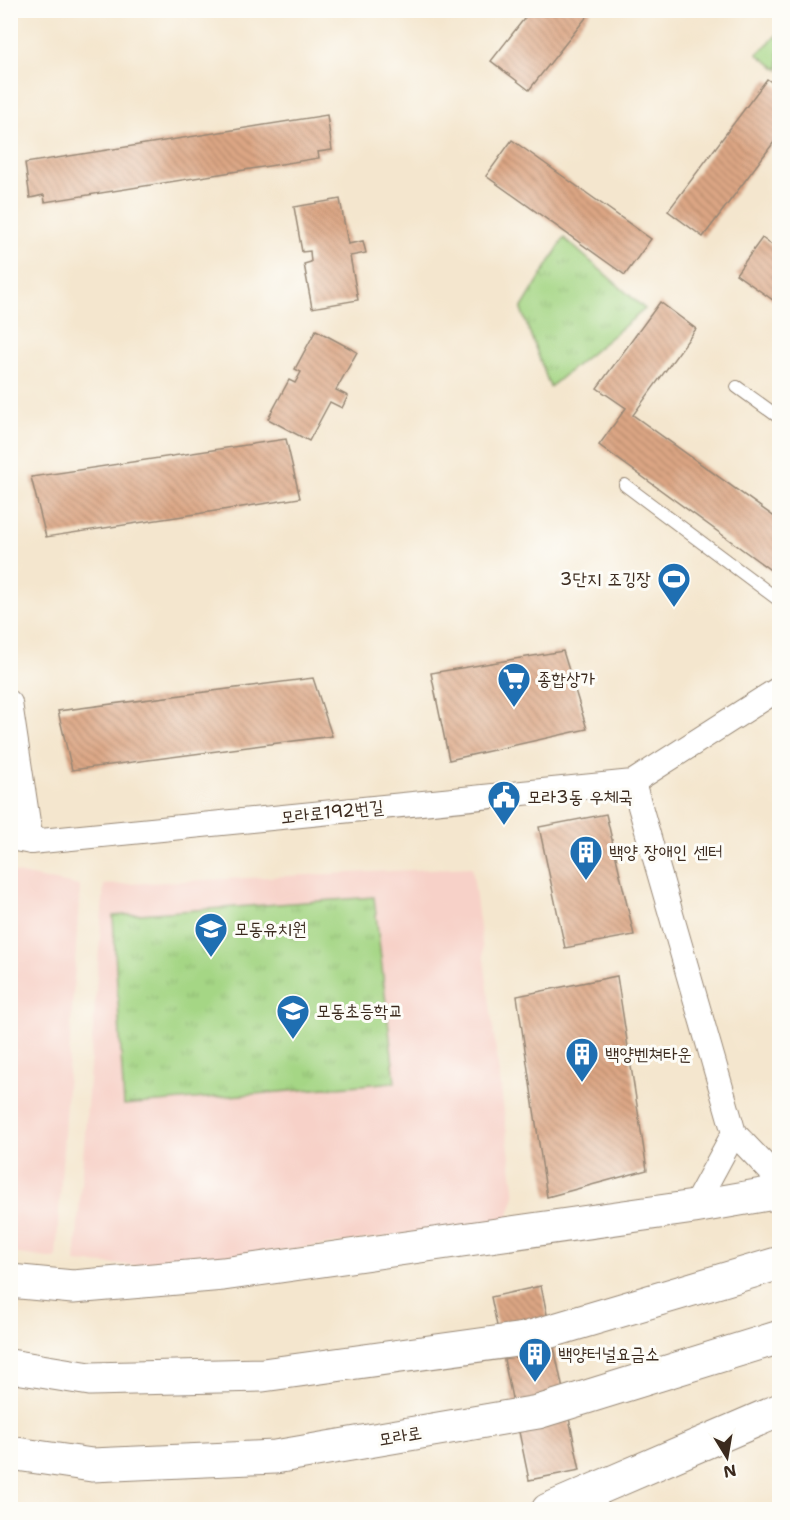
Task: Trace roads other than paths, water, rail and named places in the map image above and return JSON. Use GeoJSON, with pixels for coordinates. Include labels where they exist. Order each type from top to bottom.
{"type":"FeatureCollection","features":[{"type":"Feature","properties":{"kind":"main road"},"geometry":{"type":"LineString","coordinates":[[10,1281],[73,1287],[223,1274],[694,1207],[780,1192]]}},
{"type":"Feature","properties":{"kind":"main road"},"geometry":{"type":"LineString","coordinates":[[10,1366],[90,1379],[263,1375],[524,1339],[780,1263]]}},
{"type":"Feature","properties":{"kind":"main road","name":"모라로"},"geometry":{"type":"LineString","coordinates":[[10,1453],[92,1465],[275,1457],[538,1412],[780,1337]]}},
{"type":"Feature","properties":{"kind":"main road"},"geometry":{"type":"LineString","coordinates":[[548,1509],[780,1410]]}},
{"type":"Feature","properties":{"kind":"street","name":"모라로192번길"},"geometry":{"type":"LineString","coordinates":[[10,703],[21,840],[633,782],[780,688]]}},
{"type":"Feature","properties":{"kind":"street"},"geometry":{"type":"LineString","coordinates":[[633,782],[734,1133],[780,1181]]}},
{"type":"Feature","properties":{"kind":"street"},"geometry":{"type":"LineString","coordinates":[[694,1207],[734,1133]]}},
{"type":"Feature","properties":{"kind":"lane"},"geometry":{"type":"LineString","coordinates":[[737,387],[780,418]]}},
{"type":"Feature","properties":{"kind":"lane"},"geometry":{"type":"LineString","coordinates":[[625,485],[780,601]]}},
{"type":"Feature","properties":{"kind":"place","name":"3단지 조깅장"},"geometry":{"type":"Point","coordinates":[674,608]}},
{"type":"Feature","properties":{"kind":"place","name":"종합상가"},"geometry":{"type":"Point","coordinates":[514,708]}},
{"type":"Feature","properties":{"kind":"place","name":"모라3동 우체국"},"geometry":{"type":"Point","coordinates":[504,826]}},
{"type":"Feature","properties":{"kind":"place","name":"백양 장애인 센터"},"geometry":{"type":"Point","coordinates":[586,881]}},
{"type":"Feature","properties":{"kind":"place","name":"모동유치원"},"geometry":{"type":"Point","coordinates":[211,958]}},
{"type":"Feature","properties":{"kind":"place","name":"모동초등학교"},"geometry":{"type":"Point","coordinates":[293,1040]}},
{"type":"Feature","properties":{"kind":"place","name":"백양벤쳐타운"},"geometry":{"type":"Point","coordinates":[582,1083]}},
{"type":"Feature","properties":{"kind":"place","name":"백양터널요금소"},"geometry":{"type":"Point","coordinates":[535,1383]}}]}
